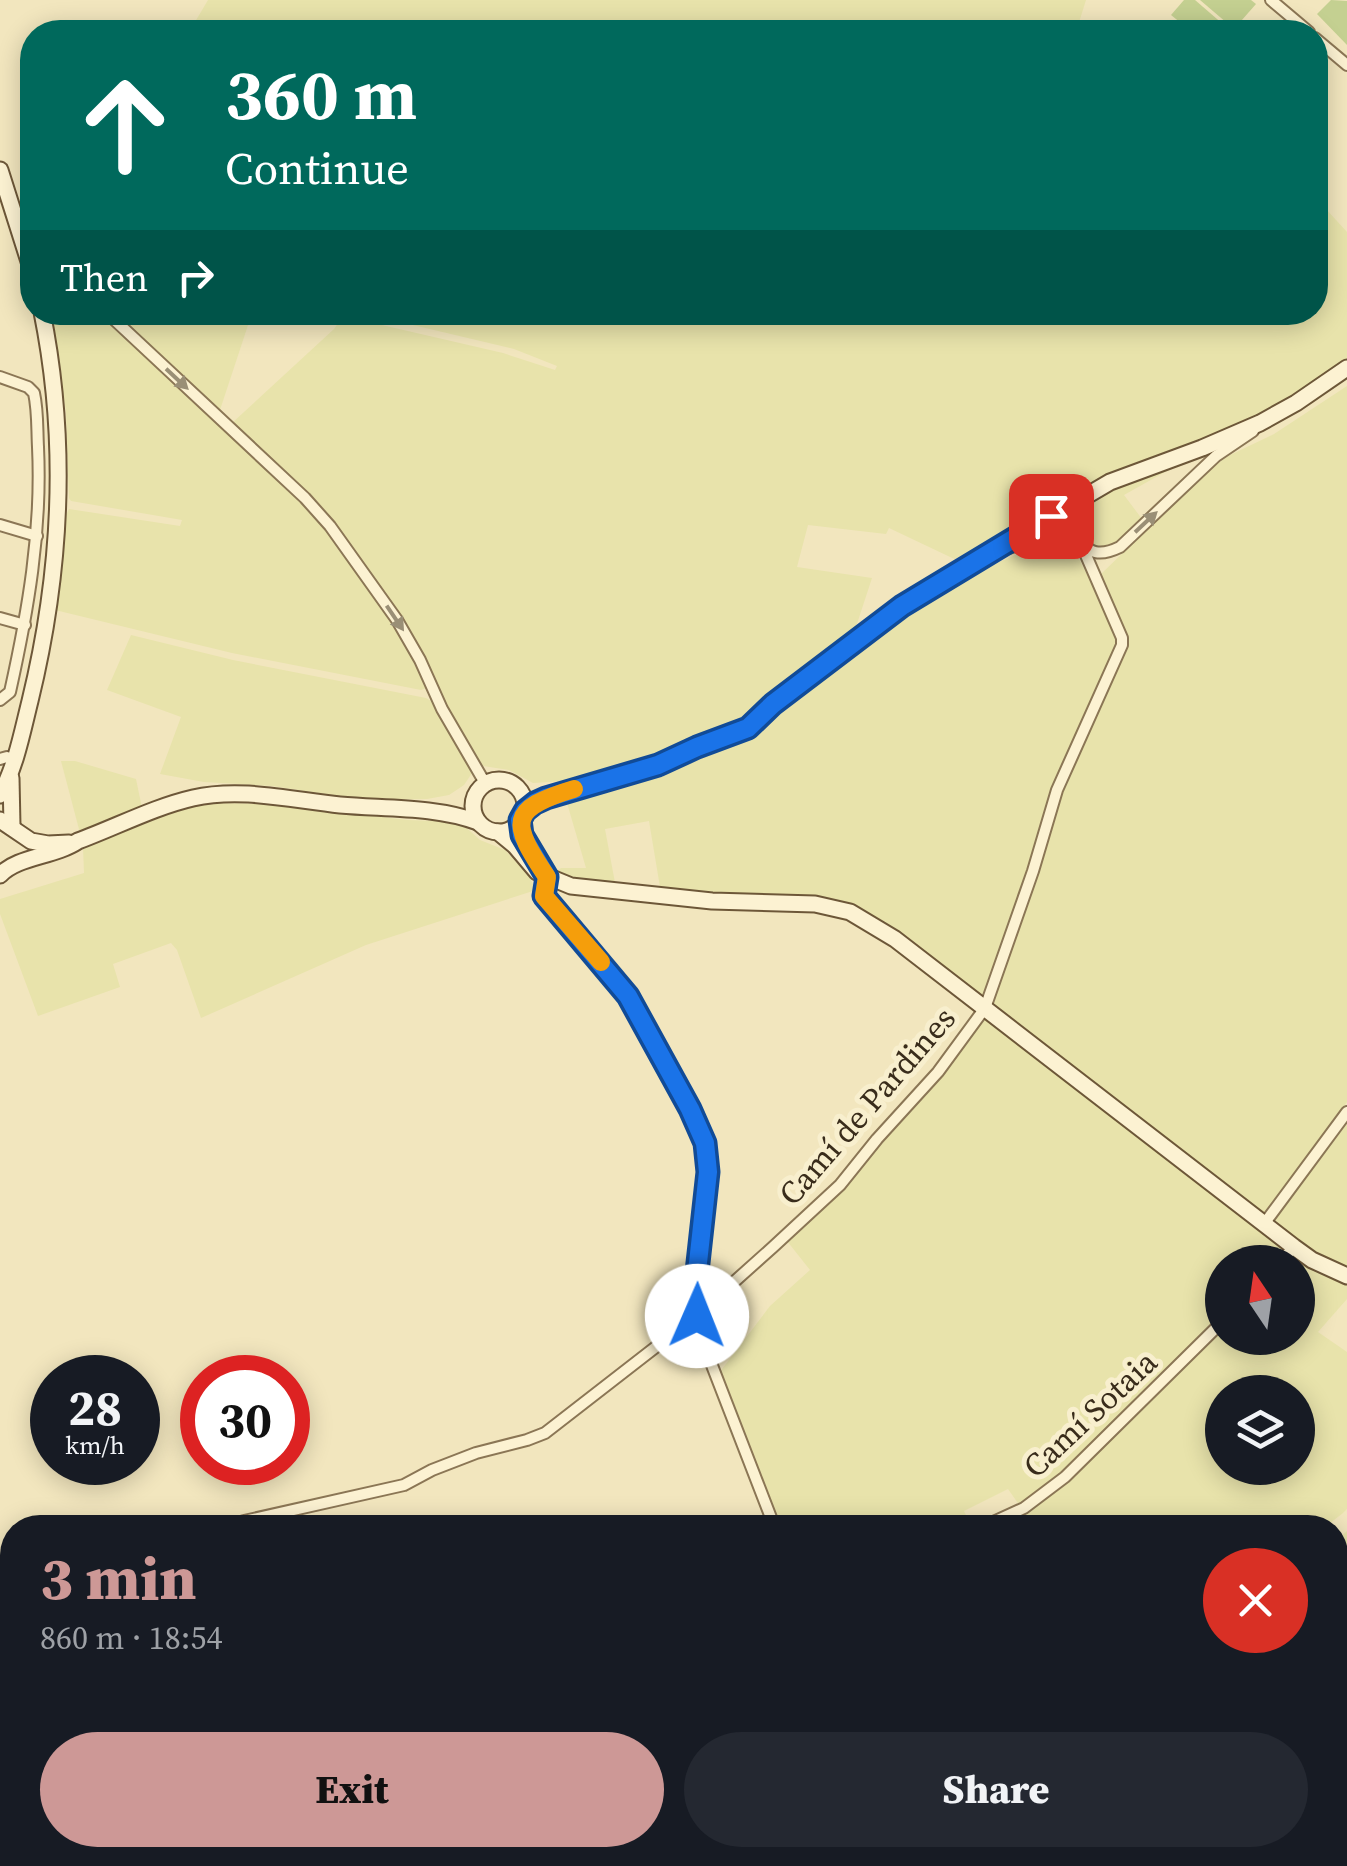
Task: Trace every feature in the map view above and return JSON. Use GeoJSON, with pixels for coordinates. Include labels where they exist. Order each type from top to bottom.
{"type":"FeatureCollection","features":[{"type":"Feature","properties":{"kind":"street"},"geometry":{"type":"LineString","coordinates":[[1270,0],[1294,20]]}},
{"type":"Feature","properties":{"kind":"street"},"geometry":{"type":"LineString","coordinates":[[0,170],[20,229]]}},
{"type":"Feature","properties":{"kind":"street"},"geometry":{"type":"LineString","coordinates":[[4,870],[16,859],[20,844],[9,825],[11,774],[43,640],[56,534],[58,448],[44,325]]}},
{"type":"Feature","properties":{"kind":"street"},"geometry":{"type":"LineString","coordinates":[[120,325],[330,526],[414,648],[480,788],[472,809],[478,822]]}},
{"type":"Feature","properties":{"kind":"street"},"geometry":{"type":"LineString","coordinates":[[4,870],[174,804],[207,796],[253,795],[413,809],[464,817],[487,830],[513,828],[546,798],[658,765],[748,728],[773,704],[902,606],[998,548],[1110,482],[1260,423],[1347,368]]}},
{"type":"Feature","properties":{"kind":"street"},"geometry":{"type":"LineString","coordinates":[[0,378],[28,386],[36,397],[39,468],[37,536],[25,625],[10,692],[0,700]]}},
{"type":"Feature","properties":{"kind":"street"},"geometry":{"type":"LineString","coordinates":[[998,548],[1058,533],[1099,553],[1111,551],[1216,456],[1248,436],[1260,423]]}},
{"type":"Feature","properties":{"kind":"street"},"geometry":{"type":"LineString","coordinates":[[0,525],[37,536]]}},
{"type":"Feature","properties":{"kind":"street","name":"Camí de Pardines"},"geometry":{"type":"LineString","coordinates":[[271,1515],[404,1485],[432,1470],[545,1433],[697,1316],[840,1185],[938,1072],[985,1008],[1057,790],[1122,645],[1082,546]]}},
{"type":"Feature","properties":{"kind":"street"},"geometry":{"type":"LineString","coordinates":[[1095,575],[1111,551]]}},
{"type":"Feature","properties":{"kind":"street"},"geometry":{"type":"LineString","coordinates":[[0,618],[25,625]]}},
{"type":"Feature","properties":{"kind":"street"},"geometry":{"type":"LineString","coordinates":[[0,795],[11,774]]}},
{"type":"Feature","properties":{"kind":"street"},"geometry":{"type":"LineString","coordinates":[[413,809],[453,803],[502,780],[545,790],[579,788]]}},
{"type":"Feature","properties":{"kind":"street"},"geometry":{"type":"LineString","coordinates":[[515,786],[523,795],[526,845],[547,877],[544,896],[628,996],[705,1143],[708,1172],[695,1290],[697,1316],[701,1337],[770,1515]]}},
{"type":"Feature","properties":{"kind":"street"},"geometry":{"type":"LineString","coordinates":[[9,825],[24,838],[39,843],[78,842]]}},
{"type":"Feature","properties":{"kind":"street"},"geometry":{"type":"LineString","coordinates":[[498,832],[537,872],[585,888],[712,901],[815,904],[840,908],[860,917],[895,939],[1291,1245]]}},
{"type":"Feature","properties":{"kind":"street"},"geometry":{"type":"LineString","coordinates":[[1264,1224],[1347,1112]]}},
{"type":"Feature","properties":{"kind":"street"},"geometry":{"type":"LineString","coordinates":[[1315,1261],[1347,1276]]}},
{"type":"Feature","properties":{"kind":"street","name":"Camí Sotaia"},"geometry":{"type":"LineString","coordinates":[[1009,1515],[1065,1477],[1205,1339]]}},
{"type":"Feature","properties":{"kind":"shaded area"},"geometry":{"type":"Polygon","coordinates":[[[208,0],[1086,0],[1080,20],[196,20],[208,0]]]}},
{"type":"Feature","properties":{"kind":"shaded area"},"geometry":{"type":"Polygon","coordinates":[[[1328,211],[1347,232],[1347,370],[1226,444],[1124,495],[1142,519],[1118,543],[1104,551],[1079,541],[1068,523],[967,565],[889,528],[886,534],[808,525],[797,567],[872,578],[853,636],[738,726],[620,768],[565,781],[533,783],[509,770],[483,766],[445,707],[403,620],[363,564],[308,493],[232,423],[337,325],[382,325],[503,353],[555,370],[557,366],[514,349],[413,325],[1328,325],[1328,211]]]}},
{"type":"Feature","properties":{"kind":"shaded area"},"geometry":{"type":"Polygon","coordinates":[[[53,325],[113,325],[326,529],[399,632],[427,688],[421,690],[232,653],[55,610],[69,509],[180,526],[182,520],[71,501],[66,412],[53,325]]]}},
{"type":"Feature","properties":{"kind":"shaded area"},"geometry":{"type":"Polygon","coordinates":[[[122,325],[248,325],[219,413],[122,325]]]}},
{"type":"Feature","properties":{"kind":"shaded area"},"geometry":{"type":"Polygon","coordinates":[[[1347,386],[1347,1102],[1266,1213],[1259,1213],[990,1006],[1063,788],[1126,645],[1099,576],[1226,457],[1274,434],[1347,386]]]}},
{"type":"Feature","properties":{"kind":"shaded area"},"geometry":{"type":"Polygon","coordinates":[[[1042,543],[1066,545],[1078,557],[1118,636],[1118,644],[983,1000],[848,907],[661,893],[649,821],[605,829],[616,888],[547,879],[561,868],[586,868],[567,803],[656,778],[781,702],[901,612],[952,583],[1042,543]]]}},
{"type":"Feature","properties":{"kind":"shaded area"},"geometry":{"type":"Polygon","coordinates":[[[131,635],[233,660],[426,698],[474,770],[464,785],[449,795],[365,800],[160,774],[181,717],[107,690],[131,635]]]}},
{"type":"Feature","properties":{"kind":"shaded area"},"geometry":{"type":"Polygon","coordinates":[[[61,761],[75,761],[136,779],[142,808],[80,833],[61,761]]]}},
{"type":"Feature","properties":{"kind":"shaded area"},"geometry":{"type":"Polygon","coordinates":[[[268,804],[460,822],[480,840],[505,850],[529,876],[536,890],[366,945],[201,1018],[171,943],[113,964],[120,987],[38,1016],[0,914],[0,899],[84,873],[83,847],[181,807],[268,804]]]}},
{"type":"Feature","properties":{"kind":"shaded area"},"geometry":{"type":"Polygon","coordinates":[[[986,1015],[1281,1245],[1205,1245],[1205,1333],[1062,1474],[1020,1506],[1008,1489],[964,1511],[966,1515],[774,1515],[719,1373],[770,1306],[810,1270],[787,1241],[851,1181],[946,1072],[986,1015]]]}},
{"type":"Feature","properties":{"kind":"shaded area"},"geometry":{"type":"Polygon","coordinates":[[[1347,1124],[1347,1269],[1315,1252],[1315,1245],[1302,1245],[1272,1222],[1347,1124]]]}},
{"type":"Feature","properties":{"kind":"shaded area"},"geometry":{"type":"Polygon","coordinates":[[[1315,1265],[1347,1283],[1347,1299],[1318,1332],[1347,1352],[1347,1509],[1340,1515],[1021,1515],[1079,1471],[1205,1345],[1205,1355],[1315,1355],[1315,1265]]]}},
{"type":"Feature","properties":{"kind":"green space"},"geometry":{"type":"Polygon","coordinates":[[[1184,0],[1195,0],[1218,20],[1177,20],[1171,15],[1184,0]]]}},
{"type":"Feature","properties":{"kind":"green space"},"geometry":{"type":"Polygon","coordinates":[[[1200,0],[1251,0],[1256,4],[1242,20],[1223,20],[1200,0]]]}},
{"type":"Feature","properties":{"kind":"green space"},"geometry":{"type":"Polygon","coordinates":[[[1331,0],[1347,1],[1347,45],[1328,25],[1328,20],[1317,14],[1331,0]]]}},
{"type":"Feature","properties":{"kind":"slow traffic"},"geometry":{"type":"LineString","coordinates":[[574,789],[546,798],[525,811],[520,820],[522,835],[547,877],[544,896],[601,962]]}},
{"type":"Feature","properties":{"kind":"route"},"geometry":{"type":"LineString","coordinates":[[697,1316],[695,1290],[708,1172],[705,1143],[628,996],[544,896],[547,877],[526,845],[520,820],[525,811],[546,798],[658,765],[748,728],[773,704],[902,606],[1051,516]]}}]}
